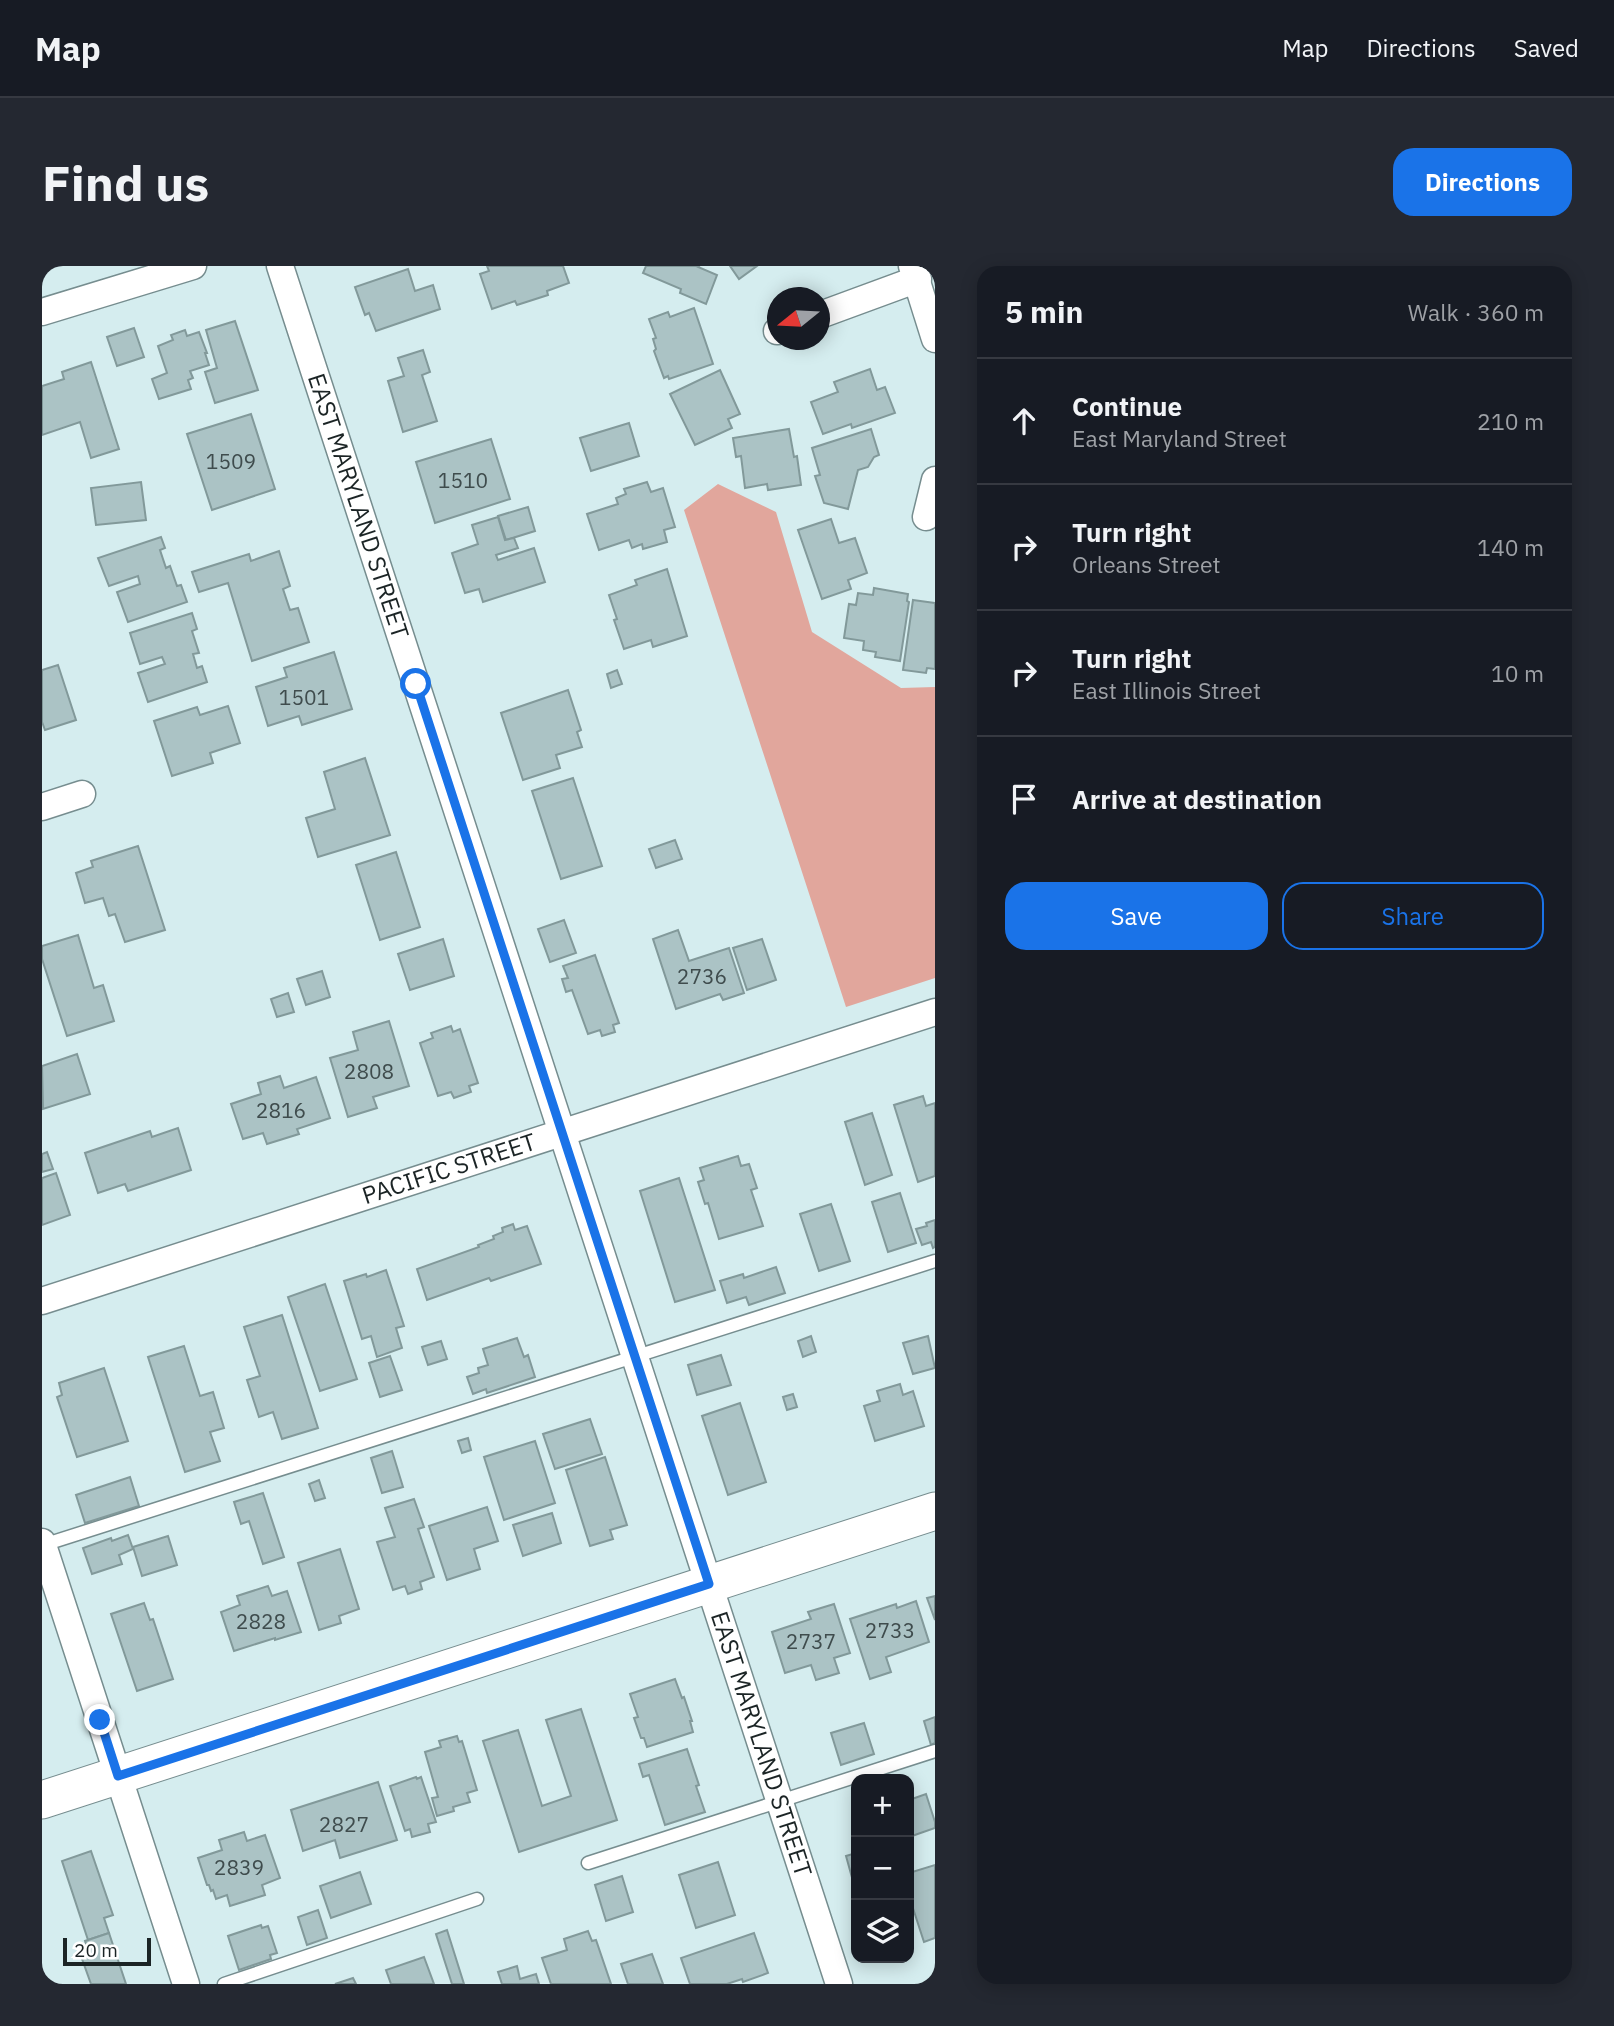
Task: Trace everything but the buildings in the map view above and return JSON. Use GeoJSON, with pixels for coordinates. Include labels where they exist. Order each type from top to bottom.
{"type":"FeatureCollection","features":[{"type":"Feature","properties":{"kind":"main road"},"geometry":{"type":"LineString","coordinates":[[42,1800],[935,1511]]}},
{"type":"Feature","properties":{"kind":"street"},"geometry":{"type":"LineString","coordinates":[[42,312],[193,266]]}},
{"type":"Feature","properties":{"kind":"street","name":"EAST MARYLAND STREET"},"geometry":{"type":"LineString","coordinates":[[280,266],[839,1984]]}},
{"type":"Feature","properties":{"kind":"street"},"geometry":{"type":"LineString","coordinates":[[830,311],[915,273],[935,339]]}},
{"type":"Feature","properties":{"kind":"street"},"geometry":{"type":"LineString","coordinates":[[926,517],[935,480]]}},
{"type":"Feature","properties":{"kind":"street"},"geometry":{"type":"LineString","coordinates":[[42,807],[82,794]]}},
{"type":"Feature","properties":{"kind":"street","name":"PACIFIC STREET"},"geometry":{"type":"LineString","coordinates":[[42,1301],[935,1012]]}},
{"type":"Feature","properties":{"kind":"street"},"geometry":{"type":"LineString","coordinates":[[42,1543],[186,1984]]}},
{"type":"Feature","properties":{"kind":"lane"},"geometry":{"type":"LineString","coordinates":[[42,1543],[935,1261]]}},
{"type":"Feature","properties":{"kind":"lane"},"geometry":{"type":"LineString","coordinates":[[588,1863],[935,1751]]}},
{"type":"Feature","properties":{"kind":"lane"},"geometry":{"type":"LineString","coordinates":[[224,1984],[477,1899]]}},
{"type":"Feature","properties":{"kind":"shaded area"},"geometry":{"type":"Polygon","coordinates":[[[718,484],[776,512],[812,632],[901,688],[935,687],[935,978],[846,1007],[684,510],[718,484]]]}},
{"type":"Feature","properties":{"kind":"route"},"geometry":{"type":"LineString","coordinates":[[100,1720],[118,1776],[709,1584],[416,684]]}}]}
